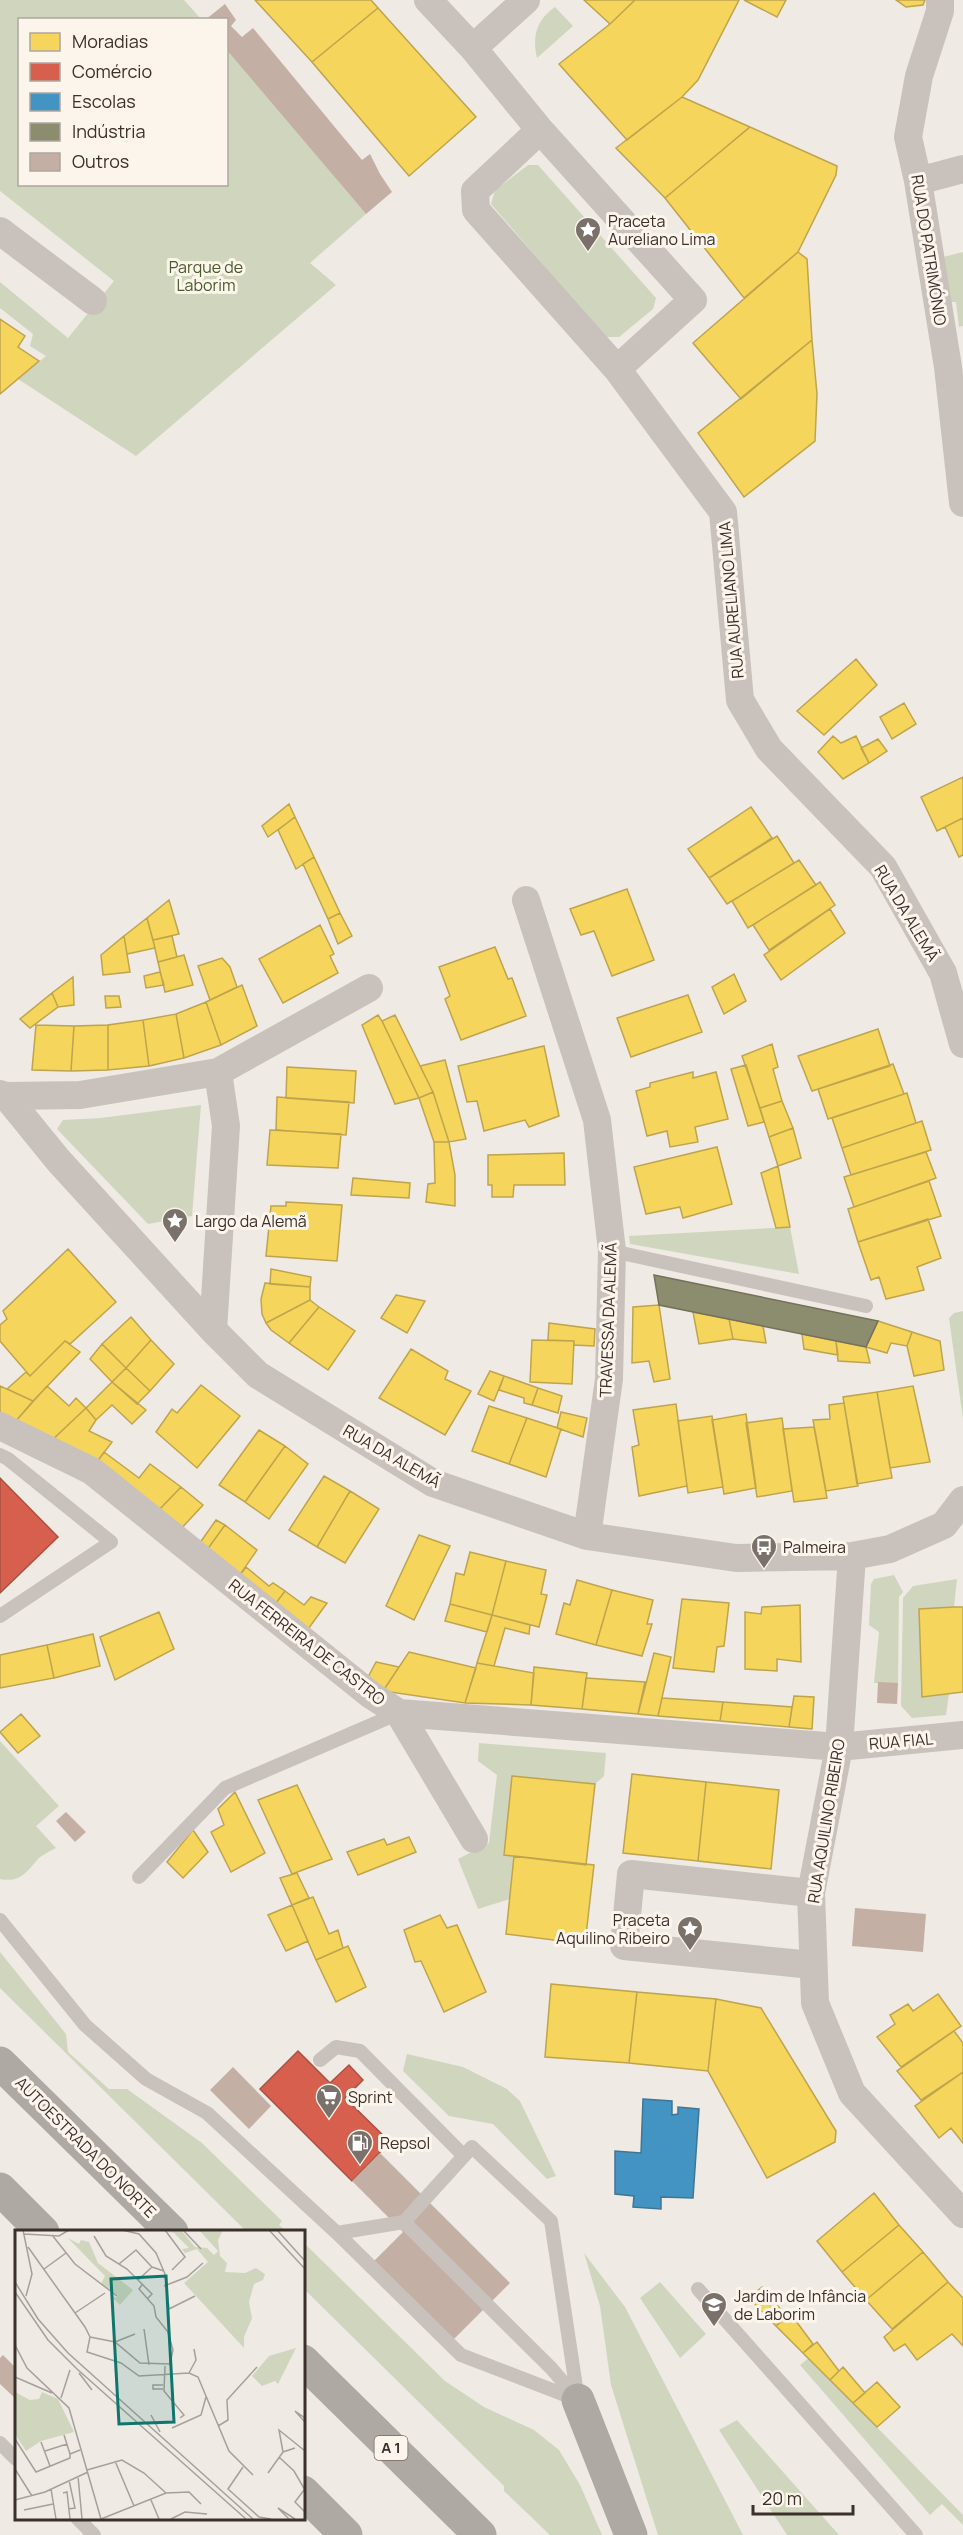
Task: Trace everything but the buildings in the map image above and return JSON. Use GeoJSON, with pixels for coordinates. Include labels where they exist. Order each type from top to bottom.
{"type":"FeatureCollection","features":[{"type":"Feature","properties":{"kind":"highway","name":"AUTOESTRADA DO NORTE"},"geometry":{"type":"LineString","coordinates":[[0,2062],[170,2230]]}},
{"type":"Feature","properties":{"kind":"highway"},"geometry":{"type":"LineString","coordinates":[[0,2189],[41,2230]]}},
{"type":"Feature","properties":{"kind":"highway","name":"A 1"},"geometry":{"type":"LineString","coordinates":[[304,2362],[480,2535]]}},
{"type":"Feature","properties":{"kind":"highway"},"geometry":{"type":"LineString","coordinates":[[578,2400],[631,2535]]}},
{"type":"Feature","properties":{"kind":"highway"},"geometry":{"type":"LineString","coordinates":[[304,2493],[346,2535]]}},
{"type":"Feature","properties":{"kind":"street"},"geometry":{"type":"LineString","coordinates":[[428,0],[473,48],[540,130],[693,300],[617,369],[476,210],[475,191],[540,130]]}},
{"type":"Feature","properties":{"kind":"street"},"geometry":{"type":"LineString","coordinates":[[473,48],[526,0]]}},
{"type":"Feature","properties":{"kind":"street","name":"RUA DO PATRIMÓNIO"},"geometry":{"type":"LineString","coordinates":[[940,0],[940,11],[919,76],[908,137],[918,181],[948,367],[963,503]]}},
{"type":"Feature","properties":{"kind":"street"},"geometry":{"type":"LineString","coordinates":[[918,181],[963,169]]}},
{"type":"Feature","properties":{"kind":"street"},"geometry":{"type":"LineString","coordinates":[[0,231],[93,301]]}},
{"type":"Feature","properties":{"kind":"street","name":"RUA AURELIANO LIMA"},"geometry":{"type":"LineString","coordinates":[[617,369],[723,512],[740,700],[769,749]]}},
{"type":"Feature","properties":{"kind":"street","name":"RUA DA ALEMÃ"},"geometry":{"type":"LineString","coordinates":[[769,749],[883,867],[943,973],[963,1044]]}},
{"type":"Feature","properties":{"kind":"street","name":"TRAVESSA DA ALEMÃ"},"geometry":{"type":"LineString","coordinates":[[526,900],[597,1120],[612,1251],[609,1379],[587,1536]]}},
{"type":"Feature","properties":{"kind":"street"},"geometry":{"type":"LineString","coordinates":[[3,1095],[80,1095],[218,1072],[369,988]]}},
{"type":"Feature","properties":{"kind":"street"},"geometry":{"type":"LineString","coordinates":[[213,1330],[226,1125],[218,1072]]}},
{"type":"Feature","properties":{"kind":"street","name":"RUA DA ALEMÃ"},"geometry":{"type":"LineString","coordinates":[[3,1095],[58,1160],[258,1376],[433,1483],[587,1536],[735,1558],[852,1557],[890,1549],[954,1529],[963,1500]]}},
{"type":"Feature","properties":{"kind":"street","name":"RUA FERREIRA DE CASTRO"},"geometry":{"type":"LineString","coordinates":[[0,1426],[92,1471],[371,1695],[399,1713],[839,1747]]}},
{"type":"Feature","properties":{"kind":"street","name":"RUA AQUILINO RIBEIRO"},"geometry":{"type":"LineString","coordinates":[[852,1557],[839,1747],[812,1893],[812,1965],[815,2002],[852,2093],[963,2214]]}},
{"type":"Feature","properties":{"kind":"street"},"geometry":{"type":"LineString","coordinates":[[399,1713],[474,1839]]}},
{"type":"Feature","properties":{"kind":"street","name":"RUA FIAL"},"geometry":{"type":"LineString","coordinates":[[839,1747],[963,1736]]}},
{"type":"Feature","properties":{"kind":"street"},"geometry":{"type":"LineString","coordinates":[[812,1893],[631,1874],[624,1946],[812,1965]]}},
{"type":"Feature","properties":{"kind":"lane"},"geometry":{"type":"LineString","coordinates":[[612,1251],[866,1306]]}},
{"type":"Feature","properties":{"kind":"lane"},"geometry":{"type":"LineString","coordinates":[[0,1455],[111,1542],[0,1616]]}},
{"type":"Feature","properties":{"kind":"lane"},"geometry":{"type":"LineString","coordinates":[[139,1876],[225,1788],[399,1713]]}},
{"type":"Feature","properties":{"kind":"lane"},"geometry":{"type":"LineString","coordinates":[[0,1920],[85,2025],[146,2079],[207,2113],[337,2233],[461,2355],[578,2400]]}},
{"type":"Feature","properties":{"kind":"lane"},"geometry":{"type":"LineString","coordinates":[[320,2060],[336,2047],[360,2051],[464,2156]]}},
{"type":"Feature","properties":{"kind":"lane"},"geometry":{"type":"LineString","coordinates":[[337,2233],[404,2222],[472,2147],[551,2221],[578,2400]]}},
{"type":"Feature","properties":{"kind":"lane"},"geometry":{"type":"LineString","coordinates":[[404,2222],[551,2368],[578,2400]]}},
{"type":"Feature","properties":{"kind":"lane"},"geometry":{"type":"LineString","coordinates":[[698,2289],[916,2535]]}},
{"type":"Feature","properties":{"kind":"lane"},"geometry":{"type":"LineString","coordinates":[[0,2442],[15,2458]]}},
{"type":"Feature","properties":{"kind":"lane"},"geometry":{"type":"LineString","coordinates":[[79,2520],[94,2535]]}},
{"type":"Feature","properties":{"kind":"green space","name":"Parque de Laborim"},"geometry":{"type":"Polygon","coordinates":[[[0,0],[184,0],[200,18],[18,18],[18,186],[228,186],[228,50],[366,214],[310,263],[336,285],[136,456],[18,379],[46,356],[30,346],[33,334],[0,308],[0,282],[68,338],[114,281],[0,191],[0,0]]]}},
{"type":"Feature","properties":{"kind":"green space"},"geometry":{"type":"Polygon","coordinates":[[[555,7],[573,26],[537,58],[535,36],[537,29],[543,18],[555,7]]]}},
{"type":"Feature","properties":{"kind":"green space"},"geometry":{"type":"Polygon","coordinates":[[[528,165],[538,165],[656,298],[653,309],[619,337],[605,337],[491,204],[495,190],[528,165]]]}},
{"type":"Feature","properties":{"kind":"green space"},"geometry":{"type":"Polygon","coordinates":[[[963,252],[963,326],[959,327],[956,302],[947,302],[939,258],[963,252]]]}},
{"type":"Feature","properties":{"kind":"green space"},"geometry":{"type":"Polygon","coordinates":[[[201,1105],[192,1216],[148,1224],[57,1129],[63,1120],[101,1118],[201,1105]]]}},
{"type":"Feature","properties":{"kind":"green space"},"geometry":{"type":"Polygon","coordinates":[[[790,1227],[799,1274],[630,1244],[629,1236],[790,1227]]]}},
{"type":"Feature","properties":{"kind":"green space"},"geometry":{"type":"Polygon","coordinates":[[[963,1311],[963,1419],[949,1318],[954,1313],[963,1311]]]}},
{"type":"Feature","properties":{"kind":"green space"},"geometry":{"type":"Polygon","coordinates":[[[894,1575],[903,1592],[899,1597],[898,1683],[874,1683],[879,1632],[869,1625],[871,1584],[874,1579],[894,1575]]]}},
{"type":"Feature","properties":{"kind":"green space"},"geometry":{"type":"Polygon","coordinates":[[[957,1579],[954,1607],[919,1609],[922,1696],[949,1694],[946,1715],[912,1718],[901,1706],[903,1598],[913,1586],[957,1579]]]}},
{"type":"Feature","properties":{"kind":"green space"},"geometry":{"type":"Polygon","coordinates":[[[0,1741],[59,1806],[36,1826],[56,1848],[39,1858],[18,1878],[7,1880],[0,1879],[0,1741]]]}},
{"type":"Feature","properties":{"kind":"green space"},"geometry":{"type":"Polygon","coordinates":[[[479,1743],[606,1753],[604,1776],[595,1784],[512,1776],[504,1854],[514,1856],[510,1899],[478,1909],[458,1859],[489,1843],[497,1775],[478,1761],[479,1743]]]}},
{"type":"Feature","properties":{"kind":"green space"},"geometry":{"type":"Polygon","coordinates":[[[0,1952],[66,2034],[68,2052],[109,2089],[127,2089],[202,2143],[282,2221],[279,2225],[285,2230],[245,2230],[0,1988],[0,1952]]]}},
{"type":"Feature","properties":{"kind":"green space"},"geometry":{"type":"Polygon","coordinates":[[[407,2054],[463,2067],[507,2089],[520,2101],[556,2176],[547,2179],[493,2124],[449,2116],[403,2071],[407,2054]]]}},
{"type":"Feature","properties":{"kind":"green space"},"geometry":{"type":"Polygon","coordinates":[[[304,2243],[445,2381],[484,2407],[534,2430],[559,2450],[580,2485],[602,2535],[550,2535],[504,2491],[504,2486],[304,2289],[304,2243]]]}},
{"type":"Feature","properties":{"kind":"green space"},"geometry":{"type":"Polygon","coordinates":[[[584,2253],[625,2307],[743,2535],[658,2535],[611,2385],[600,2306],[584,2253]]]}},
{"type":"Feature","properties":{"kind":"green space"},"geometry":{"type":"Polygon","coordinates":[[[660,2282],[706,2334],[680,2358],[640,2298],[660,2282]]]}},
{"type":"Feature","properties":{"kind":"green space"},"geometry":{"type":"Polygon","coordinates":[[[809,2358],[963,2515],[963,2525],[942,2504],[930,2515],[800,2365],[809,2358]]]}},
{"type":"Feature","properties":{"kind":"green space"},"geometry":{"type":"Polygon","coordinates":[[[737,2420],[839,2535],[787,2535],[719,2430],[737,2420]]]}},
{"type":"Feature","properties":{"kind":"place","name":"Praceta Aureliano Lima"},"geometry":{"type":"Point","coordinates":[588,253]}},
{"type":"Feature","properties":{"kind":"place","name":"Largo da Alemã"},"geometry":{"type":"Point","coordinates":[175,1244]}},
{"type":"Feature","properties":{"kind":"place","name":"Palmeira"},"geometry":{"type":"Point","coordinates":[764,1570]}},
{"type":"Feature","properties":{"kind":"place","name":"Praceta Aquilino Ribeiro"},"geometry":{"type":"Point","coordinates":[690,1952]}},
{"type":"Feature","properties":{"kind":"place","name":"Sprint"},"geometry":{"type":"Point","coordinates":[329,2120]}},
{"type":"Feature","properties":{"kind":"place","name":"Repsol"},"geometry":{"type":"Point","coordinates":[360,2166]}},
{"type":"Feature","properties":{"kind":"place","name":"Jardim de Infância de Laborim"},"geometry":{"type":"Point","coordinates":[714,2328]}}]}
